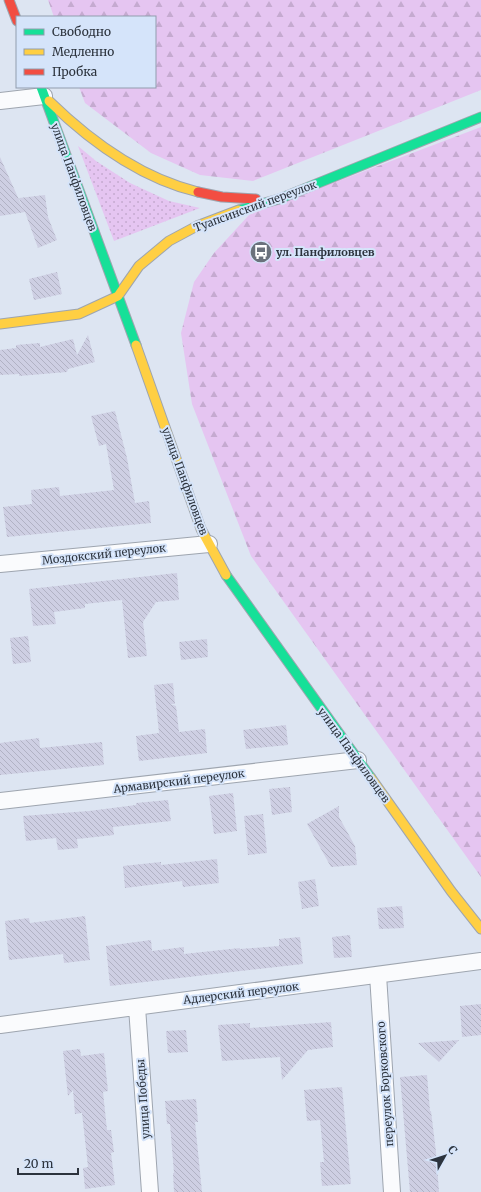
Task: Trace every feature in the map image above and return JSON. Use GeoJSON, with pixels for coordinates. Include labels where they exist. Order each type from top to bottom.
{"type":"FeatureCollection","features":[{"type":"Feature","properties":{"kind":"street"},"geometry":{"type":"LineString","coordinates":[[9,0],[16,18]]}},
{"type":"Feature","properties":{"kind":"street"},"geometry":{"type":"LineString","coordinates":[[0,101],[43,91],[60,113],[112,154],[146,173],[181,187],[209,195],[229,198],[279,199]]}},
{"type":"Feature","properties":{"kind":"street","name":"улица Панфиловцев"},"geometry":{"type":"LineString","coordinates":[[43,91],[201,529],[224,573],[451,891],[481,929]]}},
{"type":"Feature","properties":{"kind":"street","name":"Туапсинский переулок"},"geometry":{"type":"LineString","coordinates":[[118,296],[139,266],[169,241],[197,226],[235,211],[279,199],[481,117]]}},
{"type":"Feature","properties":{"kind":"street"},"geometry":{"type":"LineString","coordinates":[[0,324],[79,314],[118,296]]}},
{"type":"Feature","properties":{"kind":"street","name":"Моздокский переулок"},"geometry":{"type":"LineString","coordinates":[[0,564],[209,544]]}},
{"type":"Feature","properties":{"kind":"street","name":"Армавирский переулок"},"geometry":{"type":"LineString","coordinates":[[0,801],[358,760]]}},
{"type":"Feature","properties":{"kind":"street","name":"Адлерский переулок"},"geometry":{"type":"LineString","coordinates":[[0,1025],[481,961]]}},
{"type":"Feature","properties":{"kind":"street","name":"переулок Борковского"},"geometry":{"type":"LineString","coordinates":[[378,975],[392,1192]]}},
{"type":"Feature","properties":{"kind":"street","name":"улица Победы"},"geometry":{"type":"LineString","coordinates":[[137,1007],[150,1192]]}},
{"type":"Feature","properties":{"kind":"green space"},"geometry":{"type":"Polygon","coordinates":[[[48,0],[481,0],[481,90],[253,181],[200,175],[151,153],[85,103],[79,88],[156,88],[156,16],[54,16],[48,0]]]}},
{"type":"Feature","properties":{"kind":"green space"},"geometry":{"type":"Polygon","coordinates":[[[481,127],[481,877],[251,556],[192,404],[181,333],[194,282],[214,253],[249,215],[481,127]]]}},
{"type":"Feature","properties":{"kind":"green space"},"geometry":{"type":"Polygon","coordinates":[[[78,146],[96,161],[130,183],[169,201],[200,208],[114,241],[78,146]]]}},
{"type":"Feature","properties":{"kind":"building"},"geometry":{"type":"Polygon","coordinates":[[[0,157],[24,211],[19,198],[45,195],[48,217],[57,240],[38,248],[25,212],[0,216],[0,157]]]}},
{"type":"Feature","properties":{"kind":"building"},"geometry":{"type":"Polygon","coordinates":[[[57,272],[62,294],[34,300],[29,279],[57,272]]]}},
{"type":"Feature","properties":{"kind":"building"},"geometry":{"type":"Polygon","coordinates":[[[88,335],[95,362],[68,369],[67,372],[19,376],[19,374],[0,375],[0,350],[16,348],[16,345],[40,343],[40,347],[73,339],[77,355],[88,335]]]}},
{"type":"Feature","properties":{"kind":"building"},"geometry":{"type":"Polygon","coordinates":[[[115,411],[127,458],[135,503],[149,501],[151,523],[7,537],[3,507],[32,504],[31,490],[59,487],[60,496],[114,490],[106,444],[99,446],[91,416],[115,411]]]}},
{"type":"Feature","properties":{"kind":"building"},"geometry":{"type":"Polygon","coordinates":[[[177,573],[179,600],[156,602],[143,622],[147,656],[128,658],[122,600],[85,604],[85,608],[54,612],[56,624],[33,626],[29,589],[177,573]]]}},
{"type":"Feature","properties":{"kind":"building"},"geometry":{"type":"Polygon","coordinates":[[[28,636],[31,662],[13,664],[10,638],[28,636]]]}},
{"type":"Feature","properties":{"kind":"building"},"geometry":{"type":"Polygon","coordinates":[[[207,639],[208,657],[181,660],[179,642],[207,639]]]}},
{"type":"Feature","properties":{"kind":"building"},"geometry":{"type":"Polygon","coordinates":[[[173,683],[175,704],[170,704],[176,706],[179,732],[205,729],[207,753],[139,761],[136,736],[159,733],[154,685],[173,683]]]}},
{"type":"Feature","properties":{"kind":"building"},"geometry":{"type":"Polygon","coordinates":[[[286,725],[288,745],[246,749],[243,730],[286,725]]]}},
{"type":"Feature","properties":{"kind":"building"},"geometry":{"type":"Polygon","coordinates":[[[39,738],[40,748],[102,742],[104,765],[0,775],[0,743],[39,738]]]}},
{"type":"Feature","properties":{"kind":"building"},"geometry":{"type":"Polygon","coordinates":[[[290,787],[292,812],[272,815],[269,789],[290,787]]]}},
{"type":"Feature","properties":{"kind":"building"},"geometry":{"type":"Polygon","coordinates":[[[233,793],[237,831],[214,834],[209,796],[233,793]]]}},
{"type":"Feature","properties":{"kind":"building"},"geometry":{"type":"Polygon","coordinates":[[[168,800],[171,821],[113,827],[114,835],[77,839],[78,848],[58,850],[56,838],[26,841],[23,816],[89,811],[136,805],[136,803],[168,800]]]}},
{"type":"Feature","properties":{"kind":"building"},"geometry":{"type":"Polygon","coordinates":[[[339,806],[339,817],[355,846],[357,865],[331,867],[307,824],[339,806]]]}},
{"type":"Feature","properties":{"kind":"building"},"geometry":{"type":"Polygon","coordinates":[[[263,814],[267,853],[248,855],[244,816],[263,814]]]}},
{"type":"Feature","properties":{"kind":"building"},"geometry":{"type":"Polygon","coordinates":[[[217,859],[219,883],[183,887],[182,881],[125,888],[123,866],[161,862],[161,865],[217,859]]]}},
{"type":"Feature","properties":{"kind":"building"},"geometry":{"type":"Polygon","coordinates":[[[315,879],[319,906],[302,909],[298,882],[315,879]]]}},
{"type":"Feature","properties":{"kind":"building"},"geometry":{"type":"Polygon","coordinates":[[[402,906],[404,928],[379,929],[377,908],[402,906]]]}},
{"type":"Feature","properties":{"kind":"building"},"geometry":{"type":"Polygon","coordinates":[[[85,916],[90,960],[64,963],[63,954],[9,960],[5,921],[29,918],[30,923],[85,916]]]}},
{"type":"Feature","properties":{"kind":"building"},"geometry":{"type":"Polygon","coordinates":[[[350,935],[352,957],[334,958],[332,937],[350,935]]]}},
{"type":"Feature","properties":{"kind":"building"},"geometry":{"type":"Polygon","coordinates":[[[300,937],[303,964],[110,986],[106,946],[151,940],[152,951],[184,947],[184,954],[240,948],[279,946],[279,939],[300,937]]]}},
{"type":"Feature","properties":{"kind":"building"},"geometry":{"type":"Polygon","coordinates":[[[481,1004],[481,1035],[462,1037],[460,1006],[481,1004]]]}},
{"type":"Feature","properties":{"kind":"building"},"geometry":{"type":"Polygon","coordinates":[[[331,1022],[333,1047],[308,1050],[282,1080],[280,1057],[222,1061],[218,1025],[250,1023],[250,1028],[331,1022]]]}},
{"type":"Feature","properties":{"kind":"building"},"geometry":{"type":"Polygon","coordinates":[[[186,1030],[188,1052],[168,1053],[166,1031],[186,1030]]]}},
{"type":"Feature","properties":{"kind":"building"},"geometry":{"type":"Polygon","coordinates":[[[459,1040],[439,1062],[418,1043],[459,1040]]]}},
{"type":"Feature","properties":{"kind":"building"},"geometry":{"type":"Polygon","coordinates":[[[80,1049],[81,1056],[104,1053],[108,1091],[103,1092],[107,1130],[111,1130],[114,1152],[111,1153],[115,1185],[85,1189],[83,1168],[88,1167],[82,1113],[75,1114],[73,1090],[68,1096],[63,1051],[80,1049]]]}},
{"type":"Feature","properties":{"kind":"building"},"geometry":{"type":"Polygon","coordinates":[[[427,1075],[439,1192],[410,1192],[400,1077],[427,1075]]]}},
{"type":"Feature","properties":{"kind":"building"},"geometry":{"type":"Polygon","coordinates":[[[342,1087],[351,1184],[322,1186],[320,1162],[324,1162],[320,1120],[307,1121],[304,1090],[342,1087]]]}},
{"type":"Feature","properties":{"kind":"building"},"geometry":{"type":"Polygon","coordinates":[[[196,1099],[198,1122],[195,1122],[202,1192],[174,1192],[170,1124],[167,1124],[165,1101],[196,1099]]]}},
{"type":"Feature","properties":{"kind":"traffic: fast"},"geometry":{"type":"LineString","coordinates":[[41,88],[136,345]]}},
{"type":"Feature","properties":{"kind":"traffic: fast"},"geometry":{"type":"LineString","coordinates":[[239,210],[279,199],[481,117]]}},
{"type":"Feature","properties":{"kind":"traffic: fast"},"geometry":{"type":"LineString","coordinates":[[226,575],[371,778]]}},
{"type":"Feature","properties":{"kind":"traffic: slow"},"geometry":{"type":"LineString","coordinates":[[49,101],[82,131],[136,168],[156,178],[198,192]]}},
{"type":"Feature","properties":{"kind":"traffic: slow"},"geometry":{"type":"LineString","coordinates":[[0,324],[79,314],[118,296],[139,266],[169,241],[197,226],[239,210]]}},
{"type":"Feature","properties":{"kind":"traffic: slow"},"geometry":{"type":"LineString","coordinates":[[136,345],[201,529],[226,575]]}},
{"type":"Feature","properties":{"kind":"traffic: slow"},"geometry":{"type":"LineString","coordinates":[[371,778],[451,891],[481,929]]}},
{"type":"Feature","properties":{"kind":"traffic: jam"},"geometry":{"type":"LineString","coordinates":[[9,0],[16,18]]}},
{"type":"Feature","properties":{"kind":"traffic: jam"},"geometry":{"type":"LineString","coordinates":[[198,192],[222,197],[256,199]]}},
{"type":"Feature","properties":{"kind":"place","name":"ул. Панфиловцев"},"geometry":{"type":"Point","coordinates":[261,252]}}]}
